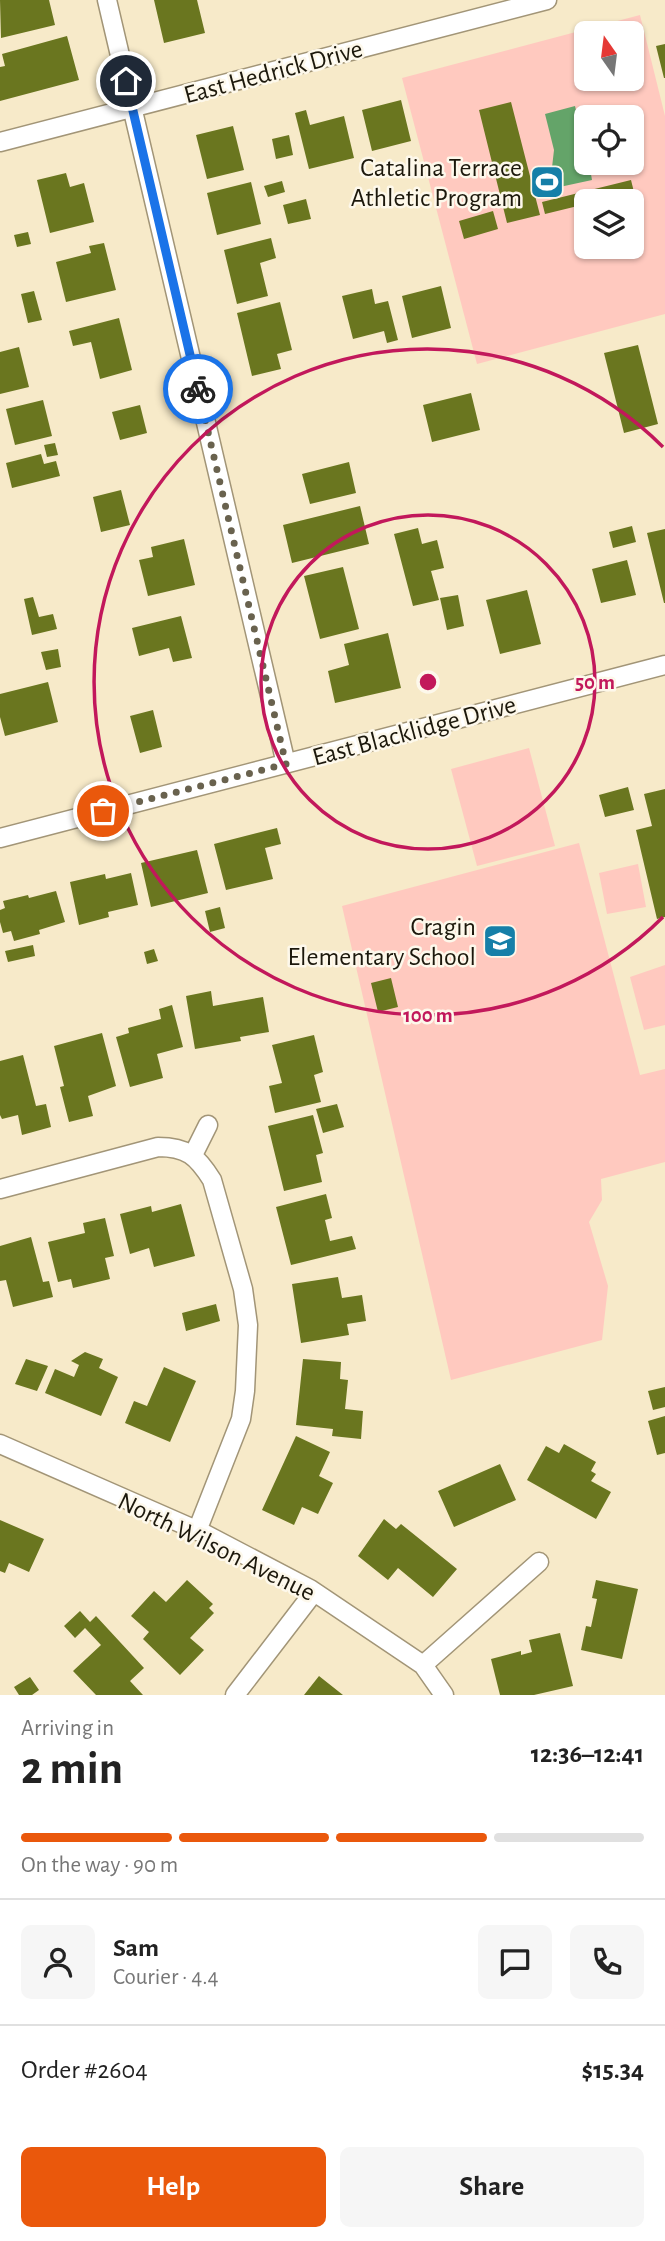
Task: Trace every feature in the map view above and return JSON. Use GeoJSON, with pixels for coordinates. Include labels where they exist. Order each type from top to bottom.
{"type":"FeatureCollection","features":[{"type":"Feature","properties":{"kind":"street"},"geometry":{"type":"LineString","coordinates":[[107,0],[286,764]]}},
{"type":"Feature","properties":{"kind":"street","name":"East Hedrick Drive"},"geometry":{"type":"LineString","coordinates":[[0,142],[547,0]]}},
{"type":"Feature","properties":{"kind":"street","name":"East Blacklidge Drive"},"geometry":{"type":"LineString","coordinates":[[0,838],[665,665]]}},
{"type":"Feature","properties":{"kind":"street"},"geometry":{"type":"LineString","coordinates":[[193,1155],[208,1125]]}},
{"type":"Feature","properties":{"kind":"street"},"geometry":{"type":"LineString","coordinates":[[0,1189],[158,1147],[173,1147],[193,1155],[212,1180],[243,1289],[248,1325],[241,1419],[197,1531]]}},
{"type":"Feature","properties":{"kind":"street","name":"North Wilson Avenue"},"geometry":{"type":"LineString","coordinates":[[0,1444],[197,1531],[314,1592],[423,1665],[444,1695]]}},
{"type":"Feature","properties":{"kind":"street"},"geometry":{"type":"LineString","coordinates":[[423,1665],[538,1562]]}},
{"type":"Feature","properties":{"kind":"street"},"geometry":{"type":"LineString","coordinates":[[235,1695],[314,1592]]}},
{"type":"Feature","properties":{"kind":"shaded area","name":"Catalina Terrace Athletic Program"},"geometry":{"type":"Polygon","coordinates":[[[640,15],[641,21],[617,21],[640,15]]]}},
{"type":"Feature","properties":{"kind":"shaded area","name":"Catalina Terrace Athletic Program"},"geometry":{"type":"Polygon","coordinates":[[[644,31],[665,116],[665,314],[477,364],[402,78],[574,32],[574,91],[644,91],[644,31]]]}},
{"type":"Feature","properties":{"kind":"shaded area"},"geometry":{"type":"Polygon","coordinates":[[[574,106],[574,175],[591,175],[592,180],[555,188],[550,185],[554,150],[545,114],[574,106]]]}},
{"type":"Feature","properties":{"kind":"shaded area"},"geometry":{"type":"Polygon","coordinates":[[[529,748],[555,846],[477,866],[451,769],[529,748]]]}},
{"type":"Feature","properties":{"kind":"shaded area"},"geometry":{"type":"Polygon","coordinates":[[[579,843],[640,1075],[665,1069],[665,1162],[601,1179],[602,1200],[589,1222],[608,1286],[602,1340],[451,1380],[342,906],[579,843]]]}},
{"type":"Feature","properties":{"kind":"shaded area"},"geometry":{"type":"Polygon","coordinates":[[[638,864],[646,907],[607,914],[599,873],[638,864]]]}},
{"type":"Feature","properties":{"kind":"shaded area"},"geometry":{"type":"Polygon","coordinates":[[[665,965],[665,1025],[644,1030],[630,977],[665,965]]]}},
{"type":"Feature","properties":{"kind":"building"},"geometry":{"type":"Polygon","coordinates":[[[0,0],[49,0],[55,25],[1,38],[0,0]]]}},
{"type":"Feature","properties":{"kind":"building"},"geometry":{"type":"Polygon","coordinates":[[[154,0],[197,0],[205,33],[164,43],[154,0]]]}},
{"type":"Feature","properties":{"kind":"building"},"geometry":{"type":"Polygon","coordinates":[[[67,36],[79,80],[0,101],[0,67],[5,66],[2,54],[67,36]]]}},
{"type":"Feature","properties":{"kind":"building"},"geometry":{"type":"Polygon","coordinates":[[[665,44],[665,78],[664,78],[656,46],[665,44]]]}},
{"type":"Feature","properties":{"kind":"building"},"geometry":{"type":"Polygon","coordinates":[[[401,100],[411,141],[372,151],[362,110],[401,100]]]}},
{"type":"Feature","properties":{"kind":"building"},"geometry":{"type":"Polygon","coordinates":[[[511,102],[540,215],[507,223],[479,110],[511,102]]]}},
{"type":"Feature","properties":{"kind":"building"},"geometry":{"type":"Polygon","coordinates":[[[306,110],[310,125],[344,116],[354,158],[309,169],[295,113],[306,110]]]}},
{"type":"Feature","properties":{"kind":"building"},"geometry":{"type":"Polygon","coordinates":[[[233,126],[244,170],[207,179],[196,135],[233,126]]]}},
{"type":"Feature","properties":{"kind":"building"},"geometry":{"type":"Polygon","coordinates":[[[289,135],[293,155],[276,159],[272,139],[289,135]]]}},
{"type":"Feature","properties":{"kind":"building"},"geometry":{"type":"Polygon","coordinates":[[[66,173],[70,187],[84,183],[94,222],[50,233],[37,180],[66,173]]]}},
{"type":"Feature","properties":{"kind":"building"},"geometry":{"type":"Polygon","coordinates":[[[631,180],[633,189],[595,189],[631,180]]]}},
{"type":"Feature","properties":{"kind":"building"},"geometry":{"type":"Polygon","coordinates":[[[282,181],[285,192],[268,197],[264,186],[282,181]]]}},
{"type":"Feature","properties":{"kind":"building"},"geometry":{"type":"Polygon","coordinates":[[[251,182],[261,224],[217,235],[207,193],[251,182]]]}},
{"type":"Feature","properties":{"kind":"building"},"geometry":{"type":"Polygon","coordinates":[[[574,194],[574,207],[545,214],[542,202],[574,194]]]}},
{"type":"Feature","properties":{"kind":"building"},"geometry":{"type":"Polygon","coordinates":[[[306,199],[311,219],[288,224],[283,205],[306,199]]]}},
{"type":"Feature","properties":{"kind":"building"},"geometry":{"type":"Polygon","coordinates":[[[493,211],[498,229],[464,239],[459,221],[493,211]]]}},
{"type":"Feature","properties":{"kind":"building"},"geometry":{"type":"Polygon","coordinates":[[[28,232],[31,244],[17,247],[14,235],[28,232]]]}},
{"type":"Feature","properties":{"kind":"building"},"geometry":{"type":"Polygon","coordinates":[[[271,238],[276,258],[260,263],[268,296],[237,304],[224,250],[271,238]]]}},
{"type":"Feature","properties":{"kind":"building"},"geometry":{"type":"Polygon","coordinates":[[[104,243],[116,290],[66,302],[56,262],[91,253],[89,246],[104,243]]]}},
{"type":"Feature","properties":{"kind":"building"},"geometry":{"type":"Polygon","coordinates":[[[441,286],[451,328],[412,338],[402,296],[441,286]]]}},
{"type":"Feature","properties":{"kind":"building"},"geometry":{"type":"Polygon","coordinates":[[[372,289],[375,304],[388,301],[398,340],[387,343],[384,331],[353,339],[342,296],[372,289]]]}},
{"type":"Feature","properties":{"kind":"building"},"geometry":{"type":"Polygon","coordinates":[[[34,291],[42,320],[28,323],[21,294],[34,291]]]}},
{"type":"Feature","properties":{"kind":"building"},"geometry":{"type":"Polygon","coordinates":[[[280,302],[292,350],[277,354],[281,369],[252,376],[237,313],[280,302]]]}},
{"type":"Feature","properties":{"kind":"building"},"geometry":{"type":"Polygon","coordinates":[[[119,318],[132,370],[100,379],[91,342],[73,346],[69,331],[119,318]]]}},
{"type":"Feature","properties":{"kind":"building"},"geometry":{"type":"Polygon","coordinates":[[[638,345],[658,424],[624,433],[604,353],[638,345]]]}},
{"type":"Feature","properties":{"kind":"building"},"geometry":{"type":"Polygon","coordinates":[[[19,347],[29,387],[0,394],[0,352],[19,347]]]}},
{"type":"Feature","properties":{"kind":"building"},"geometry":{"type":"Polygon","coordinates":[[[471,393],[480,430],[432,442],[423,405],[471,393]]]}},
{"type":"Feature","properties":{"kind":"building"},"geometry":{"type":"Polygon","coordinates":[[[43,400],[52,436],[15,445],[6,409],[43,400]]]}},
{"type":"Feature","properties":{"kind":"building"},"geometry":{"type":"Polygon","coordinates":[[[140,405],[147,433],[120,440],[112,412],[140,405]]]}},
{"type":"Feature","properties":{"kind":"building"},"geometry":{"type":"Polygon","coordinates":[[[55,443],[58,455],[47,457],[44,445],[55,443]]]}},
{"type":"Feature","properties":{"kind":"building"},"geometry":{"type":"Polygon","coordinates":[[[41,454],[44,464],[56,461],[60,476],[12,488],[6,463],[41,454]]]}},
{"type":"Feature","properties":{"kind":"building"},"geometry":{"type":"Polygon","coordinates":[[[349,462],[356,493],[310,504],[302,474],[349,462]]]}},
{"type":"Feature","properties":{"kind":"building"},"geometry":{"type":"Polygon","coordinates":[[[121,490],[130,525],[101,532],[93,497],[121,490]]]}},
{"type":"Feature","properties":{"kind":"building"},"geometry":{"type":"Polygon","coordinates":[[[360,506],[369,544],[292,563],[283,525],[360,506]]]}},
{"type":"Feature","properties":{"kind":"building"},"geometry":{"type":"Polygon","coordinates":[[[632,526],[636,542],[613,548],[609,532],[632,526]]]}},
{"type":"Feature","properties":{"kind":"building"},"geometry":{"type":"Polygon","coordinates":[[[418,528],[422,544],[437,540],[444,568],[431,571],[439,600],[413,606],[394,534],[418,528]]]}},
{"type":"Feature","properties":{"kind":"building"},"geometry":{"type":"Polygon","coordinates":[[[665,529],[665,603],[664,603],[647,533],[665,529]]]}},
{"type":"Feature","properties":{"kind":"building"},"geometry":{"type":"Polygon","coordinates":[[[184,539],[195,585],[148,596],[139,560],[153,557],[151,547],[184,539]]]}},
{"type":"Feature","properties":{"kind":"building"},"geometry":{"type":"Polygon","coordinates":[[[627,560],[636,595],[601,603],[592,569],[627,560]]]}},
{"type":"Feature","properties":{"kind":"building"},"geometry":{"type":"Polygon","coordinates":[[[343,567],[359,629],[320,639],[304,576],[343,567]]]}},
{"type":"Feature","properties":{"kind":"building"},"geometry":{"type":"Polygon","coordinates":[[[527,590],[541,644],[500,654],[486,600],[527,590]]]}},
{"type":"Feature","properties":{"kind":"building"},"geometry":{"type":"Polygon","coordinates":[[[458,595],[464,626],[447,630],[440,598],[458,595]]]}},
{"type":"Feature","properties":{"kind":"building"},"geometry":{"type":"Polygon","coordinates":[[[33,597],[39,617],[53,614],[57,629],[32,635],[24,599],[33,597]]]}},
{"type":"Feature","properties":{"kind":"building"},"geometry":{"type":"Polygon","coordinates":[[[181,616],[192,658],[173,662],[169,648],[139,656],[132,628],[181,616]]]}},
{"type":"Feature","properties":{"kind":"building"},"geometry":{"type":"Polygon","coordinates":[[[388,633],[401,688],[335,703],[328,671],[349,665],[344,644],[388,633]]]}},
{"type":"Feature","properties":{"kind":"building"},"geometry":{"type":"Polygon","coordinates":[[[58,649],[61,667],[46,670],[41,652],[58,649]]]}},
{"type":"Feature","properties":{"kind":"building"},"geometry":{"type":"Polygon","coordinates":[[[48,682],[58,722],[5,736],[0,717],[0,694],[48,682]]]}},
{"type":"Feature","properties":{"kind":"building"},"geometry":{"type":"Polygon","coordinates":[[[153,710],[162,747],[140,753],[130,716],[153,710]]]}},
{"type":"Feature","properties":{"kind":"building"},"geometry":{"type":"Polygon","coordinates":[[[628,787],[634,810],[605,817],[599,795],[628,787]]]}},
{"type":"Feature","properties":{"kind":"building"},"geometry":{"type":"Polygon","coordinates":[[[665,789],[665,917],[657,919],[636,830],[652,826],[644,794],[665,789]]]}},
{"type":"Feature","properties":{"kind":"building"},"geometry":{"type":"Polygon","coordinates":[[[277,828],[281,844],[265,848],[273,879],[226,890],[214,844],[277,828]]]}},
{"type":"Feature","properties":{"kind":"building"},"geometry":{"type":"Polygon","coordinates":[[[197,850],[208,893],[151,907],[141,863],[197,850]]]}},
{"type":"Feature","properties":{"kind":"building"},"geometry":{"type":"Polygon","coordinates":[[[131,873],[138,905],[108,912],[109,917],[79,925],[70,882],[105,874],[106,879],[131,873]]]}},
{"type":"Feature","properties":{"kind":"building"},"geometry":{"type":"Polygon","coordinates":[[[56,891],[65,922],[39,930],[40,934],[14,941],[11,931],[3,933],[0,910],[5,908],[3,901],[56,891]]]}},
{"type":"Feature","properties":{"kind":"building"},"geometry":{"type":"Polygon","coordinates":[[[220,907],[225,928],[210,932],[205,911],[220,907]]]}},
{"type":"Feature","properties":{"kind":"building"},"geometry":{"type":"Polygon","coordinates":[[[33,945],[35,956],[8,962],[5,951],[33,945]]]}},
{"type":"Feature","properties":{"kind":"building"},"geometry":{"type":"Polygon","coordinates":[[[154,949],[158,961],[147,964],[144,952],[154,949]]]}},
{"type":"Feature","properties":{"kind":"building"},"geometry":{"type":"Polygon","coordinates":[[[391,978],[398,1007],[378,1012],[371,983],[391,978]]]}},
{"type":"Feature","properties":{"kind":"building"},"geometry":{"type":"Polygon","coordinates":[[[211,991],[213,1006],[263,997],[269,1032],[240,1037],[241,1041],[195,1049],[186,996],[211,991]]]}},
{"type":"Feature","properties":{"kind":"building"},"geometry":{"type":"Polygon","coordinates":[[[172,1005],[183,1047],[157,1054],[163,1078],[130,1087],[116,1037],[129,1033],[128,1028],[161,1019],[159,1009],[172,1005]]]}},
{"type":"Feature","properties":{"kind":"building"},"geometry":{"type":"Polygon","coordinates":[[[102,1033],[116,1086],[88,1096],[93,1116],[69,1122],[54,1046],[102,1033]]]}},
{"type":"Feature","properties":{"kind":"building"},"geometry":{"type":"Polygon","coordinates":[[[314,1035],[323,1072],[314,1075],[321,1102],[275,1113],[269,1086],[282,1083],[272,1045],[314,1035]]]}},
{"type":"Feature","properties":{"kind":"building"},"geometry":{"type":"Polygon","coordinates":[[[23,1055],[36,1106],[46,1104],[51,1127],[22,1135],[18,1115],[2,1119],[0,1115],[0,1061],[23,1055]]]}},
{"type":"Feature","properties":{"kind":"building"},"geometry":{"type":"Polygon","coordinates":[[[337,1104],[344,1127],[323,1133],[316,1109],[337,1104]]]}},
{"type":"Feature","properties":{"kind":"building"},"geometry":{"type":"Polygon","coordinates":[[[313,1115],[323,1153],[316,1155],[322,1182],[284,1191],[268,1126],[313,1115]]]}},
{"type":"Feature","properties":{"kind":"building"},"geometry":{"type":"Polygon","coordinates":[[[326,1194],[332,1218],[325,1220],[330,1241],[352,1236],[356,1249],[291,1265],[276,1207],[326,1194]]]}},
{"type":"Feature","properties":{"kind":"building"},"geometry":{"type":"Polygon","coordinates":[[[181,1204],[195,1256],[154,1267],[149,1248],[130,1254],[120,1214],[151,1206],[152,1212],[181,1204]]]}},
{"type":"Feature","properties":{"kind":"building"},"geometry":{"type":"Polygon","coordinates":[[[105,1218],[114,1256],[105,1258],[110,1279],[73,1288],[71,1279],[58,1282],[48,1242],[85,1233],[83,1223],[105,1218]]]}},
{"type":"Feature","properties":{"kind":"building"},"geometry":{"type":"Polygon","coordinates":[[[31,1237],[43,1282],[49,1281],[53,1297],[13,1307],[6,1280],[0,1281],[0,1246],[31,1237]]]}},
{"type":"Feature","properties":{"kind":"building"},"geometry":{"type":"Polygon","coordinates":[[[338,1277],[342,1298],[362,1295],[366,1321],[347,1324],[349,1335],[301,1343],[292,1284],[338,1277]]]}},
{"type":"Feature","properties":{"kind":"building"},"geometry":{"type":"Polygon","coordinates":[[[216,1304],[220,1321],[186,1331],[182,1313],[216,1304]]]}},
{"type":"Feature","properties":{"kind":"building"},"geometry":{"type":"Polygon","coordinates":[[[85,1352],[103,1359],[99,1368],[118,1377],[101,1416],[45,1393],[55,1369],[74,1377],[79,1365],[71,1361],[85,1352]]]}},
{"type":"Feature","properties":{"kind":"building"},"geometry":{"type":"Polygon","coordinates":[[[26,1359],[48,1366],[37,1391],[15,1384],[26,1359]]]}},
{"type":"Feature","properties":{"kind":"building"},"geometry":{"type":"Polygon","coordinates":[[[303,1359],[341,1362],[340,1379],[348,1380],[345,1409],[363,1411],[361,1439],[332,1436],[333,1429],[296,1425],[303,1359]]]}},
{"type":"Feature","properties":{"kind":"building"},"geometry":{"type":"Polygon","coordinates":[[[164,1367],[196,1381],[170,1442],[125,1423],[134,1401],[147,1406],[164,1367]]]}},
{"type":"Feature","properties":{"kind":"building"},"geometry":{"type":"Polygon","coordinates":[[[665,1387],[665,1407],[653,1410],[648,1391],[665,1387]]]}},
{"type":"Feature","properties":{"kind":"building"},"geometry":{"type":"Polygon","coordinates":[[[665,1416],[665,1453],[657,1455],[648,1421],[665,1416]]]}},
{"type":"Feature","properties":{"kind":"building"},"geometry":{"type":"Polygon","coordinates":[[[296,1436],[330,1452],[319,1476],[333,1483],[318,1514],[302,1507],[294,1525],[262,1510],[296,1436]]]}},
{"type":"Feature","properties":{"kind":"building"},"geometry":{"type":"Polygon","coordinates":[[[564,1444],[596,1462],[591,1471],[596,1474],[591,1481],[611,1492],[596,1519],[527,1480],[546,1446],[559,1453],[564,1444]]]}},
{"type":"Feature","properties":{"kind":"building"},"geometry":{"type":"Polygon","coordinates":[[[500,1464],[516,1500],[454,1527],[438,1491],[500,1464]]]}},
{"type":"Feature","properties":{"kind":"building"},"geometry":{"type":"Polygon","coordinates":[[[384,1519],[396,1529],[401,1524],[457,1569],[433,1597],[398,1568],[388,1580],[358,1556],[384,1519]]]}},
{"type":"Feature","properties":{"kind":"building"},"geometry":{"type":"Polygon","coordinates":[[[0,1520],[44,1539],[29,1572],[9,1563],[5,1573],[0,1571],[0,1520]]]}},
{"type":"Feature","properties":{"kind":"building"},"geometry":{"type":"Polygon","coordinates":[[[187,1580],[213,1604],[209,1608],[214,1613],[190,1638],[204,1650],[180,1675],[143,1639],[149,1632],[131,1616],[154,1591],[166,1602],[187,1580]]]}},
{"type":"Feature","properties":{"kind":"building"},"geometry":{"type":"Polygon","coordinates":[[[596,1580],[638,1589],[622,1659],[581,1650],[586,1626],[591,1627],[597,1599],[592,1598],[596,1580]]]}},
{"type":"Feature","properties":{"kind":"building"},"geometry":{"type":"Polygon","coordinates":[[[80,1611],[90,1622],[96,1616],[144,1668],[130,1681],[143,1695],[96,1695],[73,1671],[101,1645],[85,1628],[75,1638],[64,1626],[80,1611]]]}},
{"type":"Feature","properties":{"kind":"building"},"geometry":{"type":"Polygon","coordinates":[[[560,1633],[573,1686],[534,1695],[500,1695],[491,1659],[521,1651],[521,1655],[532,1652],[529,1640],[560,1633]]]}},
{"type":"Feature","properties":{"kind":"building"},"geometry":{"type":"Polygon","coordinates":[[[319,1676],[343,1695],[304,1695],[319,1676]]]}},
{"type":"Feature","properties":{"kind":"building"},"geometry":{"type":"Polygon","coordinates":[[[30,1677],[39,1690],[32,1695],[19,1695],[14,1687],[30,1677]]]}},
{"type":"Feature","properties":{"kind":"way so far"},"geometry":{"type":"LineString","coordinates":[[103,811],[286,764],[198,389]]}},
{"type":"Feature","properties":{"kind":"place","name":"Catalina Terrace Athletic Program"},"geometry":{"type":"Point","coordinates":[547,182]}},
{"type":"Feature","properties":{"kind":"place","name":"Cragin Elementary School"},"geometry":{"type":"Point","coordinates":[500,941]}},
{"type":"Feature","properties":{"kind":"route"},"geometry":{"type":"LineString","coordinates":[[126,81],[198,389]]}}]}
